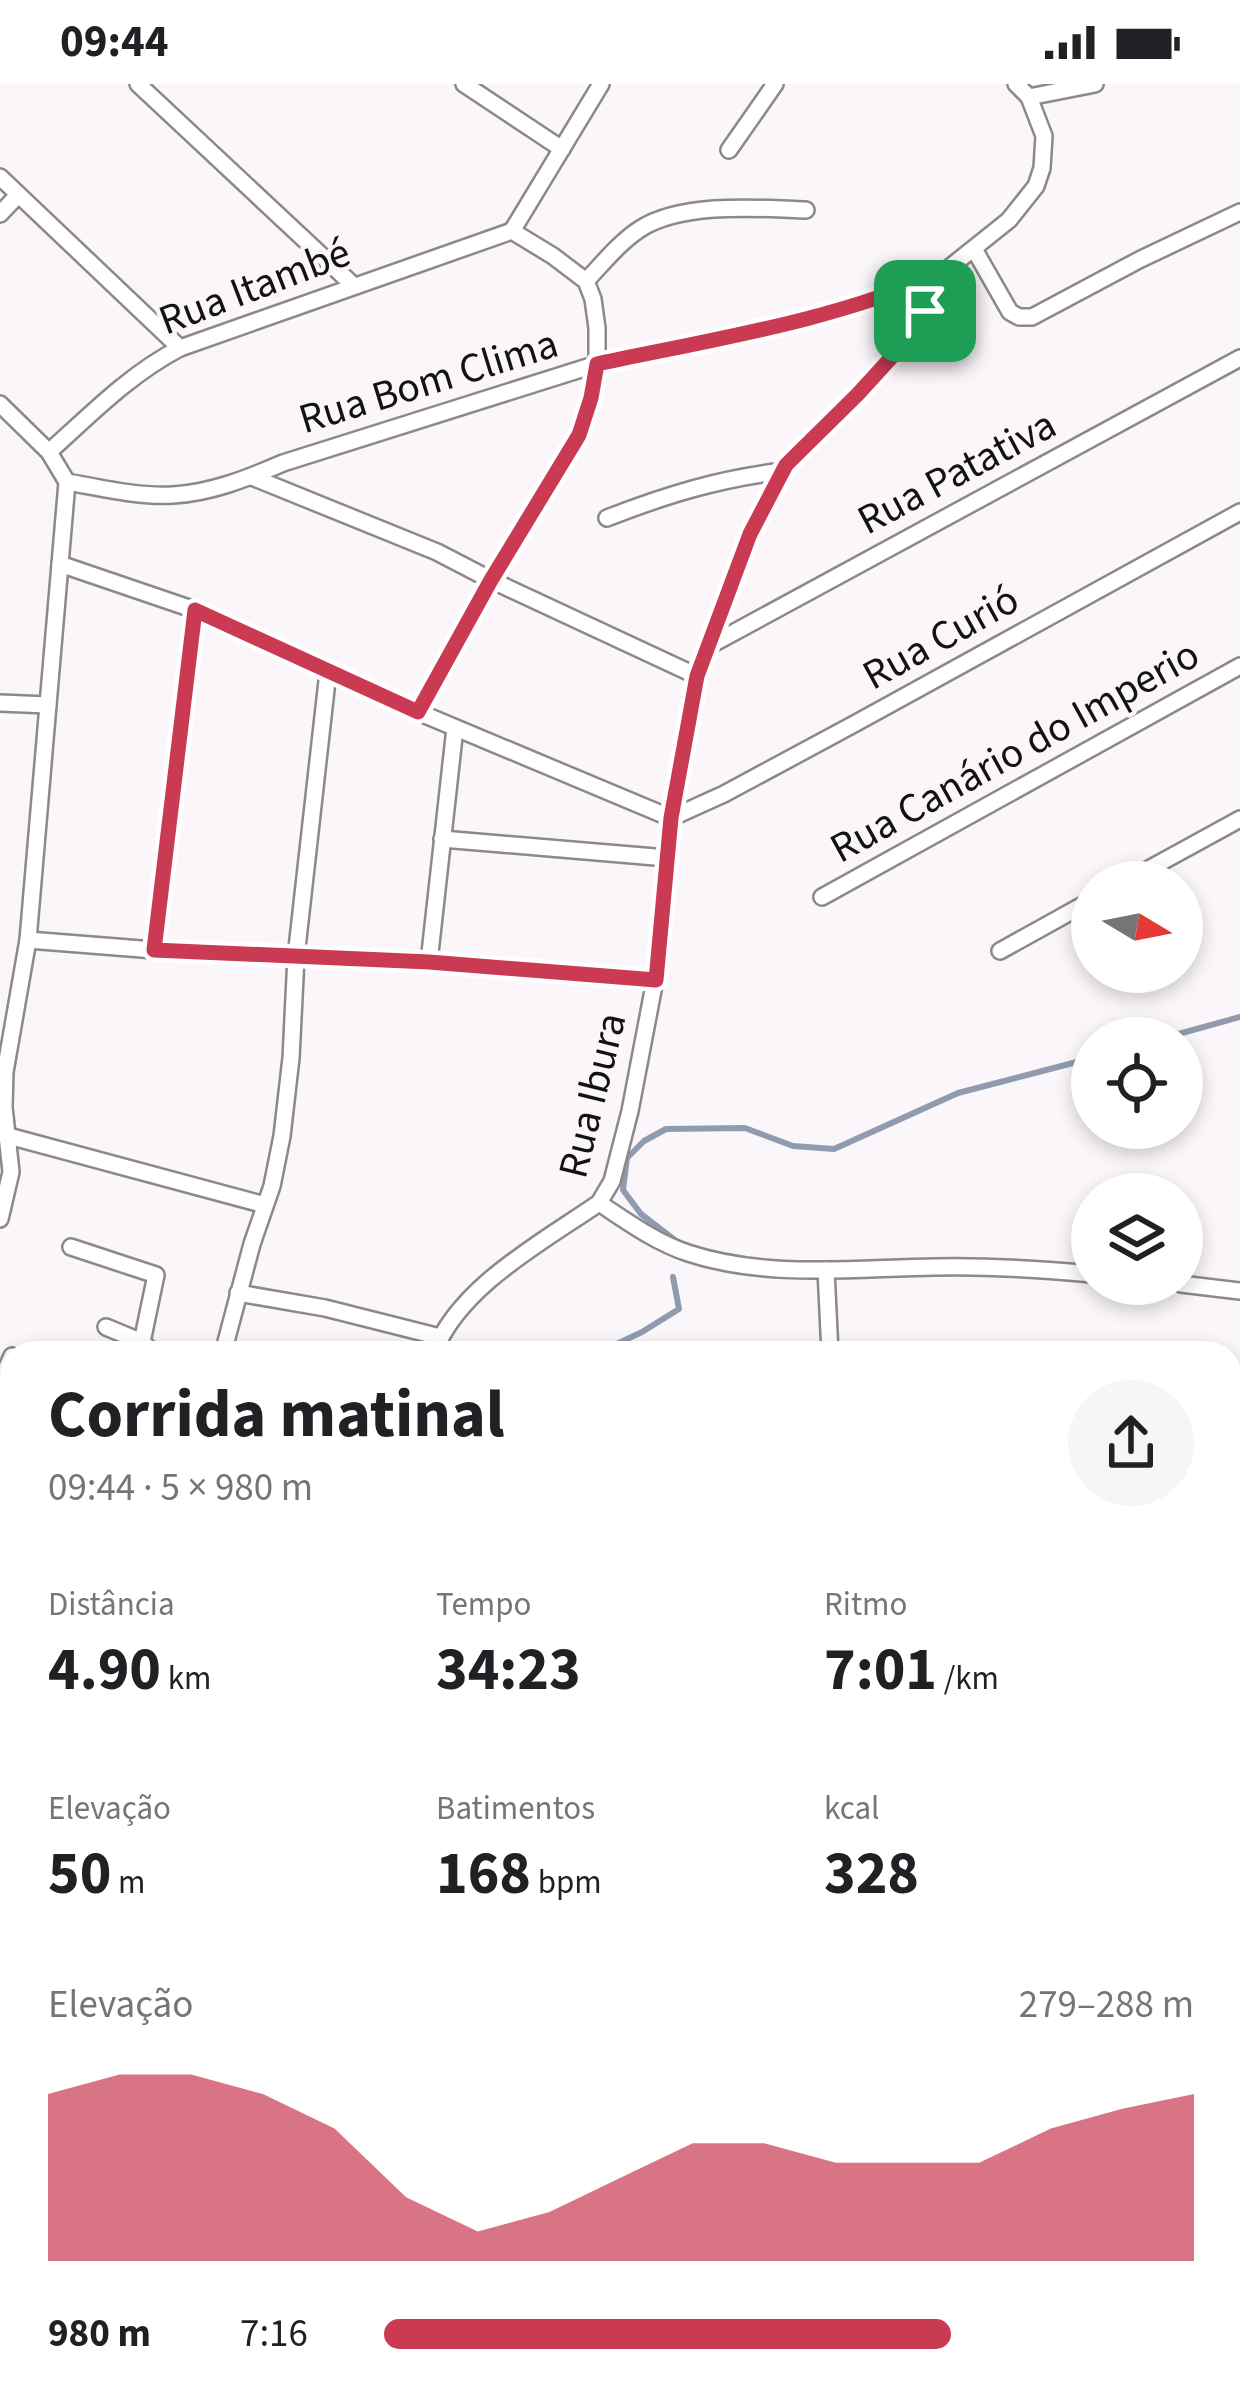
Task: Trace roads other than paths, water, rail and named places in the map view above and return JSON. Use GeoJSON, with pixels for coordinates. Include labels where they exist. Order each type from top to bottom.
{"type":"FeatureCollection","features":[{"type":"Feature","properties":{"kind":"street"},"geometry":{"type":"LineString","coordinates":[[138,84],[353,284]]}},
{"type":"Feature","properties":{"kind":"street"},"geometry":{"type":"LineString","coordinates":[[464,84],[562,149]]}},
{"type":"Feature","properties":{"kind":"street"},"geometry":{"type":"LineString","coordinates":[[418,712],[579,435],[591,398],[597,364],[596,315],[586,281],[512,231],[602,84]]}},
{"type":"Feature","properties":{"kind":"street"},"geometry":{"type":"LineString","coordinates":[[729,150],[775,84]]}},
{"type":"Feature","properties":{"kind":"street"},"geometry":{"type":"LineString","coordinates":[[1023,90],[1095,84]]}},
{"type":"Feature","properties":{"kind":"street","name":"Rua Bom Clima"},"geometry":{"type":"LineString","coordinates":[[68,482],[173,496],[203,491],[597,364],[838,312],[894,294],[944,272],[1009,220],[1036,186],[1044,136],[1023,90]]}},
{"type":"Feature","properties":{"kind":"street"},"geometry":{"type":"LineString","coordinates":[[0,177],[180,348]]}},
{"type":"Feature","properties":{"kind":"street"},"geometry":{"type":"LineString","coordinates":[[0,214],[18,195]]}},
{"type":"Feature","properties":{"kind":"street"},"geometry":{"type":"LineString","coordinates":[[586,281],[626,240],[658,220],[716,210],[806,210]]}},
{"type":"Feature","properties":{"kind":"street"},"geometry":{"type":"LineString","coordinates":[[974,249],[1010,312],[1032,317],[1240,212]]}},
{"type":"Feature","properties":{"kind":"street","name":"Rua Itambé"},"geometry":{"type":"LineString","coordinates":[[49,452],[128,382],[180,348],[512,231]]}},
{"type":"Feature","properties":{"kind":"street","name":"Rua Ibura"},"geometry":{"type":"LineString","coordinates":[[944,272],[910,337],[782,471],[750,534],[707,647],[697,676],[671,818],[656,980],[621,1146],[612,1181],[599,1204],[690,1254],[736,1264],[826,1270],[995,1267],[1071,1272]]}},
{"type":"Feature","properties":{"kind":"street","name":"Rua Patativa"},"geometry":{"type":"LineString","coordinates":[[707,647],[1240,358]]}},
{"type":"Feature","properties":{"kind":"street"},"geometry":{"type":"LineString","coordinates":[[0,404],[49,452],[68,482],[28,940],[4,1072],[4,1135],[11,1172],[0,1219]]}},
{"type":"Feature","properties":{"kind":"street"},"geometry":{"type":"LineString","coordinates":[[607,518],[675,491],[782,471]]}},
{"type":"Feature","properties":{"kind":"street"},"geometry":{"type":"LineString","coordinates":[[252,477],[437,552],[697,676]]}},
{"type":"Feature","properties":{"kind":"street","name":"Rua Curió"},"geometry":{"type":"LineString","coordinates":[[671,818],[874,714],[1240,512]]}},
{"type":"Feature","properties":{"kind":"street"},"geometry":{"type":"LineString","coordinates":[[60,564],[195,610],[418,712],[671,818]]}},
{"type":"Feature","properties":{"kind":"street"},"geometry":{"type":"LineString","coordinates":[[154,950],[195,610]]}},
{"type":"Feature","properties":{"kind":"street","name":"Rua Canário do Imperio"},"geometry":{"type":"LineString","coordinates":[[822,897],[1240,666]]}},
{"type":"Feature","properties":{"kind":"street"},"geometry":{"type":"LineString","coordinates":[[226,1341],[282,1136],[296,957],[328,672]]}},
{"type":"Feature","properties":{"kind":"street"},"geometry":{"type":"LineString","coordinates":[[0,703],[48,705]]}},
{"type":"Feature","properties":{"kind":"street"},"geometry":{"type":"LineString","coordinates":[[429,962],[455,728]]}},
{"type":"Feature","properties":{"kind":"street"},"geometry":{"type":"LineString","coordinates":[[1164,861],[1240,819]]}},
{"type":"Feature","properties":{"kind":"street"},"geometry":{"type":"LineString","coordinates":[[442,839],[667,858]]}},
{"type":"Feature","properties":{"kind":"street"},"geometry":{"type":"LineString","coordinates":[[1000,951],[1071,912]]}},
{"type":"Feature","properties":{"kind":"street"},"geometry":{"type":"LineString","coordinates":[[28,940],[656,980]]}},
{"type":"Feature","properties":{"kind":"street"},"geometry":{"type":"LineString","coordinates":[[4,1135],[265,1205]]}},
{"type":"Feature","properties":{"kind":"street"},"geometry":{"type":"LineString","coordinates":[[440,1341],[469,1300],[496,1275],[599,1204]]}},
{"type":"Feature","properties":{"kind":"street"},"geometry":{"type":"LineString","coordinates":[[71,1247],[156,1275],[149,1341]]}},
{"type":"Feature","properties":{"kind":"street"},"geometry":{"type":"LineString","coordinates":[[826,1270],[829,1341]]}},
{"type":"Feature","properties":{"kind":"street"},"geometry":{"type":"LineString","coordinates":[[1203,1287],[1240,1291]]}},
{"type":"Feature","properties":{"kind":"street"},"geometry":{"type":"LineString","coordinates":[[238,1293],[325,1308],[425,1341]]}},
{"type":"Feature","properties":{"kind":"street"},"geometry":{"type":"LineString","coordinates":[[106,1327],[135,1341]]}},
{"type":"Feature","properties":{"kind":"street"},"geometry":{"type":"LineString","coordinates":[[18,1341],[20,1336]]}},
{"type":"Feature","properties":{"kind":"waterway"},"geometry":{"type":"LineString","coordinates":[[1203,1027],[1240,1017]]}},
{"type":"Feature","properties":{"kind":"waterway"},"geometry":{"type":"LineString","coordinates":[[676,1241],[641,1214],[623,1190],[627,1158],[666,1129],[745,1128],[793,1146],[834,1149],[958,1093],[1071,1063]]}},
{"type":"Feature","properties":{"kind":"waterway"},"geometry":{"type":"LineString","coordinates":[[623,1341],[679,1309],[673,1277]]}}]}
